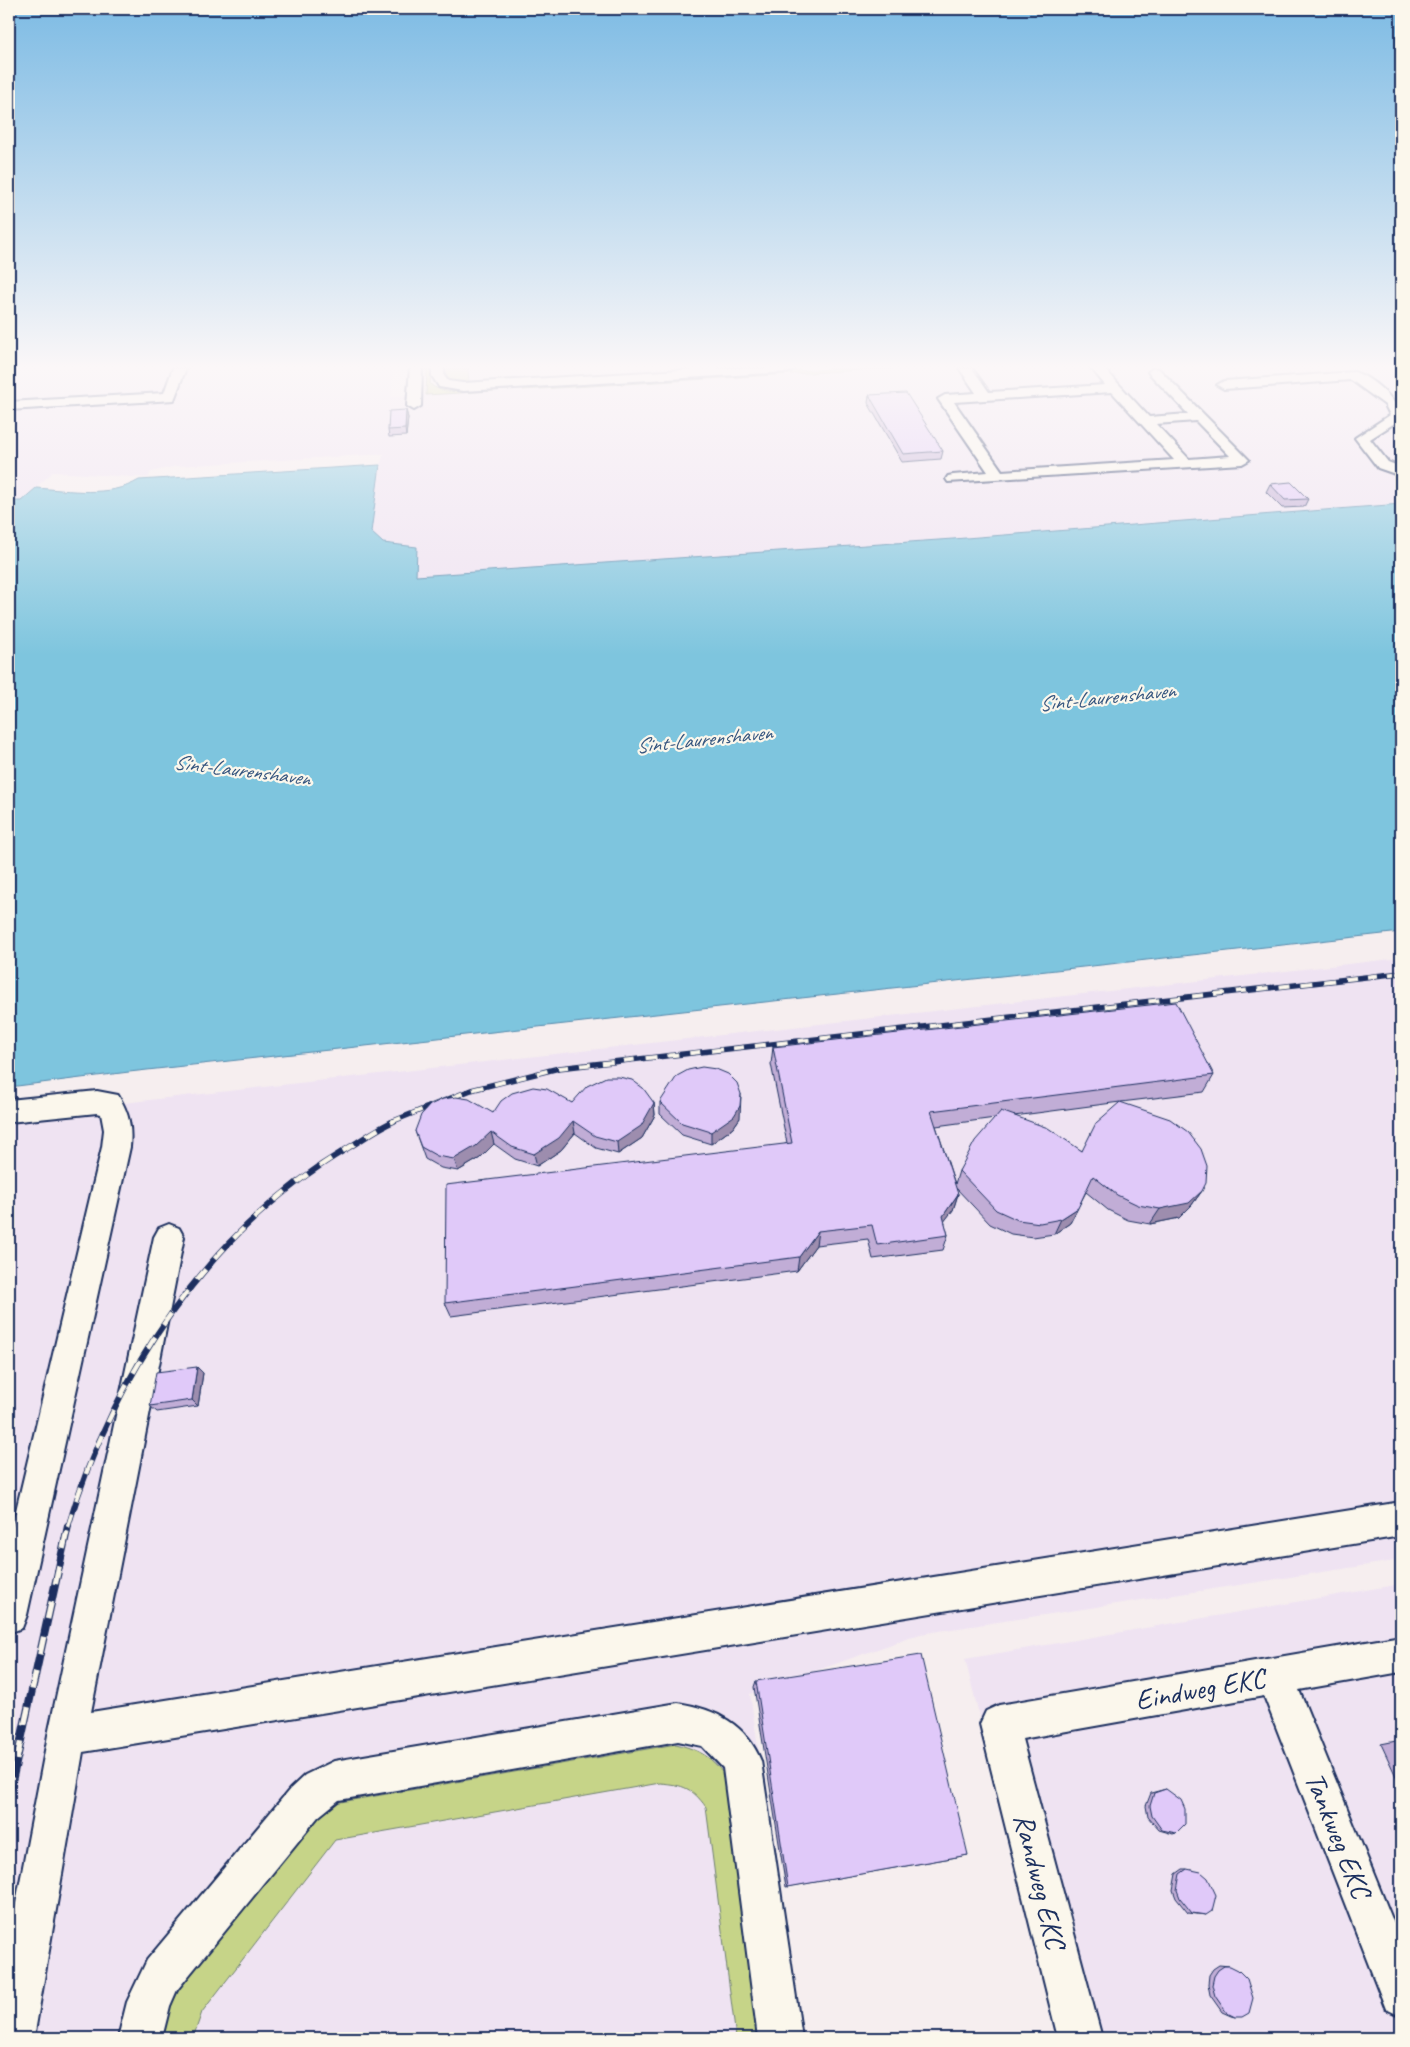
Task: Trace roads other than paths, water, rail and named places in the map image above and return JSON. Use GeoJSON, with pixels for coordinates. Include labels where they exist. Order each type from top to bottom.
{"type":"FeatureCollection","features":[{"type":"Feature","properties":{"kind":"street"},"geometry":{"type":"LineString","coordinates":[[989,464],[998,476]]}},
{"type":"Feature","properties":{"kind":"street"},"geometry":{"type":"LineString","coordinates":[[953,479],[1192,464]]}},
{"type":"Feature","properties":{"kind":"street"},"geometry":{"type":"LineString","coordinates":[[1382,464],[1401,472]]}},
{"type":"Feature","properties":{"kind":"street"},"geometry":{"type":"LineString","coordinates":[[9,1111],[97,1102],[110,1103],[116,1112],[119,1128],[9,1615]]}},
{"type":"Feature","properties":{"kind":"street"},"geometry":{"type":"LineString","coordinates":[[12,2038],[67,1735],[169,1237]]}},
{"type":"Feature","properties":{"kind":"street"},"geometry":{"type":"LineString","coordinates":[[67,1735],[1401,1519]]}},
{"type":"Feature","properties":{"kind":"street","name":"Eindweg EKC"},"geometry":{"type":"LineString","coordinates":[[1000,1724],[1401,1654]]}},
{"type":"Feature","properties":{"kind":"street","name":"Tankweg EKC"},"geometry":{"type":"LineString","coordinates":[[1275,1676],[1401,1994]]}},
{"type":"Feature","properties":{"kind":"street"},"geometry":{"type":"LineString","coordinates":[[140,2038],[149,2002],[162,1975],[298,1810],[319,1789],[334,1781],[678,1722],[705,1726],[726,1739],[742,1760],[780,2038]]}},
{"type":"Feature","properties":{"kind":"street","name":"Randweg EKC"},"geometry":{"type":"LineString","coordinates":[[1000,1724],[1080,2038]]}},
{"type":"Feature","properties":{"kind":"water","name":"Sint-Laurenshaven"},"geometry":{"type":"Polygon","coordinates":[[[380,465],[371,532],[383,543],[417,547],[416,576],[953,539],[1401,504],[1401,932],[129,1072],[9,1087],[9,501],[21,501],[36,488],[89,492],[115,489],[139,480],[380,465]]]}},
{"type":"Feature","properties":{"kind":"railway"},"geometry":{"type":"LineString","coordinates":[[391,1122],[471,1090],[559,1068],[1401,973]]}},
{"type":"Feature","properties":{"kind":"railway"},"geometry":{"type":"LineString","coordinates":[[68,1527],[87,1470],[111,1415],[140,1362],[173,1311],[210,1264],[252,1220],[298,1182],[376,1130],[394,1121]]}},
{"type":"Feature","properties":{"kind":"railway"},"geometry":{"type":"LineString","coordinates":[[9,1795],[68,1526]]}}]}
